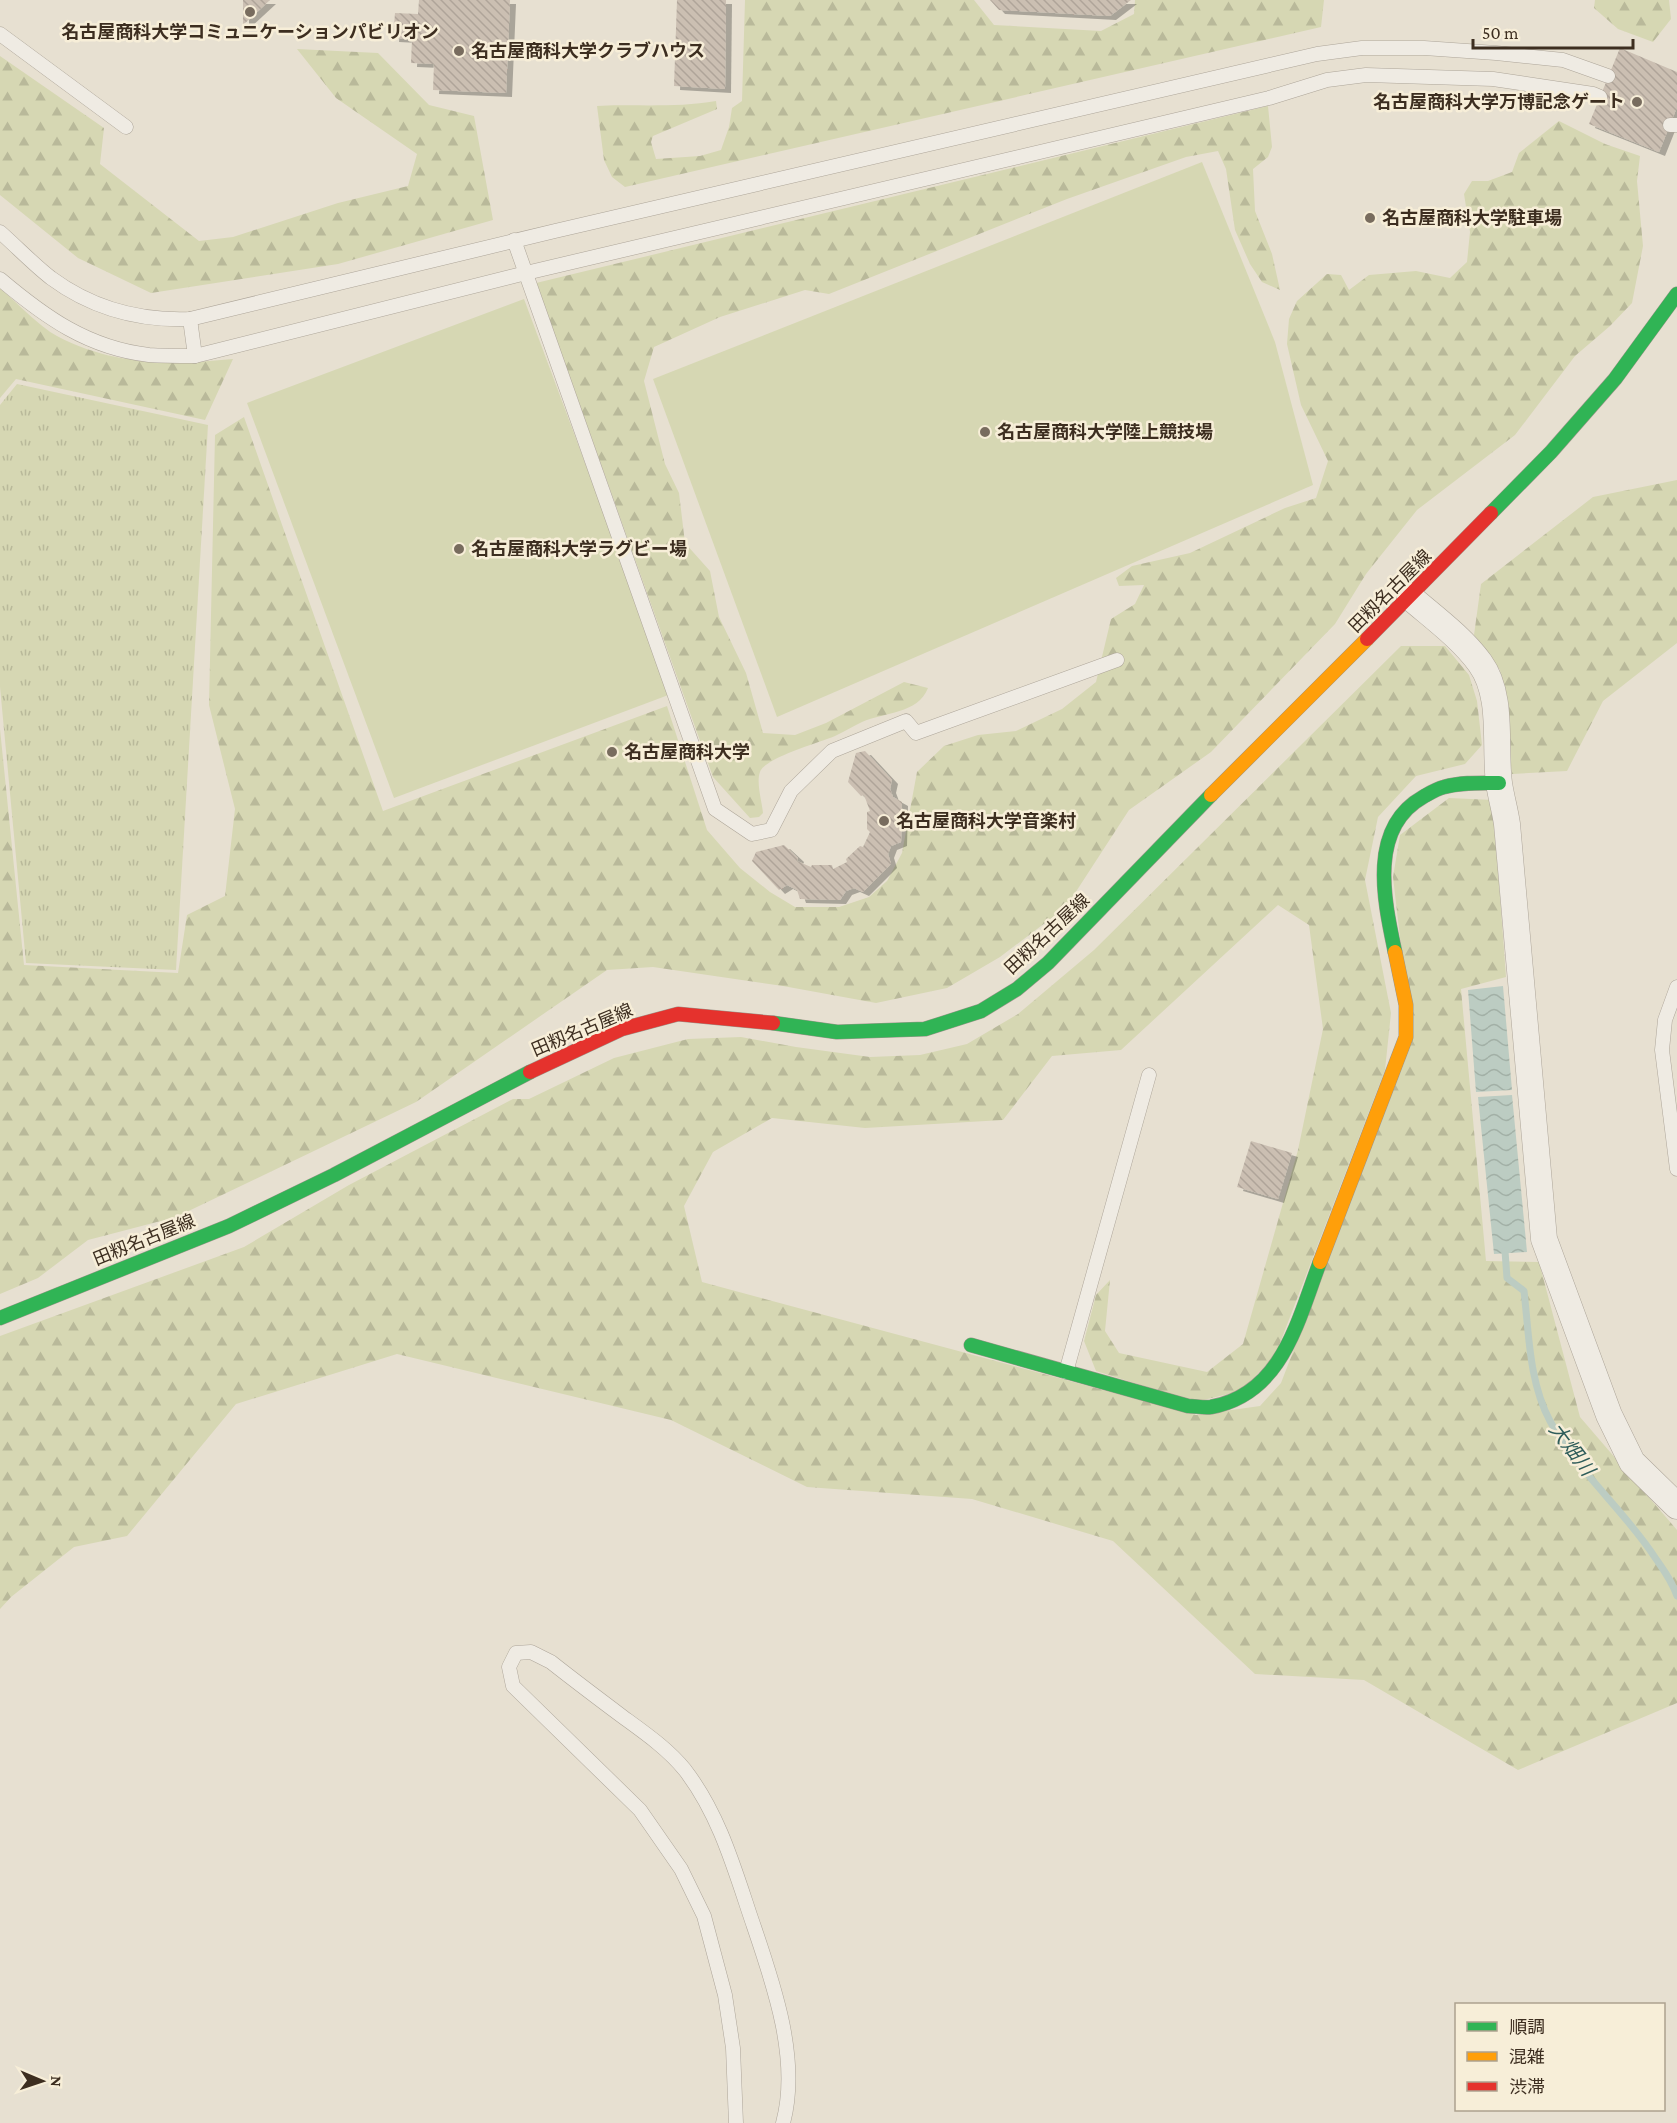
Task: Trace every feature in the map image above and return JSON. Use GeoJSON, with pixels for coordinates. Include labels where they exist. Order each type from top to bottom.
{"type":"FeatureCollection","features":[{"type":"Feature","properties":{"kind":"main road","name":"田籾名古屋線"},"geometry":{"type":"LineString","coordinates":[[0,1318],[229,1226],[334,1175],[548,1062],[622,1029],[678,1014],[740,1019],[837,1032],[925,1029],[981,1011],[1017,989],[1048,963],[1551,452],[1615,379],[1677,294]]}},
{"type":"Feature","properties":{"kind":"main road"},"geometry":{"type":"LineString","coordinates":[[971,1345],[1188,1406],[1210,1407],[1233,1400],[1258,1386],[1276,1367],[1290,1340],[1406,1037],[1406,1007],[1383,885],[1385,847],[1399,813],[1412,801],[1426,793],[1453,784],[1499,783]]}},
{"type":"Feature","properties":{"kind":"street"},"geometry":{"type":"LineString","coordinates":[[1410,597],[1449,631],[1479,662],[1487,675],[1495,702],[1499,783],[1508,824],[1545,1239],[1609,1414],[1632,1462],[1677,1506]]}},
{"type":"Feature","properties":{"kind":"lane"},"geometry":{"type":"LineString","coordinates":[[0,34],[126,127]]}},
{"type":"Feature","properties":{"kind":"lane"},"geometry":{"type":"LineString","coordinates":[[0,232],[50,277],[94,302],[131,315],[190,319],[514,240],[1317,54],[1362,48],[1424,48],[1496,52],[1563,60],[1608,76]]}},
{"type":"Feature","properties":{"kind":"lane"},"geometry":{"type":"LineString","coordinates":[[0,279],[34,308],[71,331],[108,346],[148,355],[195,356],[526,273],[1269,98],[1327,80],[1366,75],[1493,79],[1600,97]]}},
{"type":"Feature","properties":{"kind":"lane"},"geometry":{"type":"LineString","coordinates":[[514,240],[715,809],[752,834],[771,830],[791,791],[832,751],[906,721],[916,733],[1117,660]]}},
{"type":"Feature","properties":{"kind":"lane"},"geometry":{"type":"LineString","coordinates":[[190,319],[195,356]]}},
{"type":"Feature","properties":{"kind":"lane"},"geometry":{"type":"LineString","coordinates":[[1677,987],[1665,1020],[1662,1050],[1677,1169]]}},
{"type":"Feature","properties":{"kind":"lane"},"geometry":{"type":"LineString","coordinates":[[1066,1372],[1149,1075]]}},
{"type":"Feature","properties":{"kind":"lane"},"geometry":{"type":"LineString","coordinates":[[736,2123],[733,2048],[725,1995],[704,1916],[681,1869],[640,1809],[513,1686],[509,1667],[516,1653],[531,1652],[550,1662],[657,1742],[684,1769],[703,1796],[726,1842],[782,2020],[788,2063],[788,2090],[783,2123]]}},
{"type":"Feature","properties":{"kind":"green space"},"geometry":{"type":"Polygon","coordinates":[[[745,0],[974,0],[994,25],[1101,31],[1134,14],[1135,0],[1324,0],[1321,27],[625,187],[612,177],[604,160],[597,106],[672,105],[716,101],[717,109],[653,136],[651,142],[656,159],[700,156],[721,150],[729,127],[732,108],[742,101],[745,0]]]}},
{"type":"Feature","properties":{"kind":"green space"},"geometry":{"type":"Polygon","coordinates":[[[1595,0],[1669,0],[1671,19],[1653,42],[1618,29],[1594,8],[1595,0]]]}},
{"type":"Feature","properties":{"kind":"green space"},"geometry":{"type":"Polygon","coordinates":[[[297,49],[378,53],[429,105],[474,116],[493,220],[338,264],[151,293],[78,258],[0,195],[0,56],[104,128],[100,164],[199,241],[233,237],[338,203],[408,186],[417,154],[336,98],[297,49]]]}},
{"type":"Feature","properties":{"kind":"green space"},"geometry":{"type":"Polygon","coordinates":[[[1268,106],[1272,147],[1268,157],[1253,169],[1255,211],[1272,254],[1280,290],[1262,282],[1250,264],[1235,230],[1226,169],[1218,151],[1186,157],[1067,199],[829,294],[805,290],[720,317],[654,347],[644,381],[665,464],[679,493],[685,543],[710,571],[719,617],[746,673],[763,733],[795,735],[826,723],[904,682],[928,688],[923,697],[909,708],[862,722],[764,766],[760,772],[759,781],[763,813],[759,817],[750,818],[713,777],[536,283],[1268,106]]]}},
{"type":"Feature","properties":{"kind":"green space"},"geometry":{"type":"Polygon","coordinates":[[[1559,121],[1605,144],[1640,156],[1637,181],[1643,246],[1632,303],[1610,326],[1575,356],[1515,435],[1417,510],[1366,574],[1335,624],[1211,752],[1129,810],[1066,907],[1000,957],[947,988],[876,1003],[783,986],[653,967],[607,970],[416,1102],[176,1217],[88,1240],[38,1278],[0,1294],[0,729],[24,965],[178,973],[187,915],[225,896],[235,809],[209,705],[215,435],[244,417],[383,811],[667,706],[707,830],[740,868],[770,892],[795,907],[839,907],[869,897],[887,881],[902,853],[917,772],[944,746],[978,735],[1016,731],[1062,709],[1096,682],[1111,619],[1135,604],[1144,585],[1119,586],[1116,578],[1132,566],[1190,553],[1285,508],[1316,498],[1328,461],[1301,405],[1287,344],[1289,319],[1297,301],[1327,274],[1341,275],[1349,290],[1369,275],[1416,271],[1450,278],[1467,262],[1470,232],[1464,194],[1472,181],[1488,181],[1512,172],[1519,153],[1559,121]]]}},
{"type":"Feature","properties":{"kind":"green space","name":"名古屋商科大学陸上競技場"},"geometry":{"type":"Polygon","coordinates":[[[1202,162],[1275,342],[1313,485],[777,717],[653,379],[1202,162]]]}},
{"type":"Feature","properties":{"kind":"green space"},"geometry":{"type":"Polygon","coordinates":[[[0,288],[50,332],[78,346],[100,353],[121,358],[165,362],[233,359],[205,420],[16,379],[0,398],[0,288]]]}},
{"type":"Feature","properties":{"kind":"green space","name":"名古屋商科大学ラグビー場"},"geometry":{"type":"Polygon","coordinates":[[[524,299],[671,694],[394,798],[247,403],[524,299]]]}},
{"type":"Feature","properties":{"kind":"green space"},"geometry":{"type":"Polygon","coordinates":[[[17,384],[208,425],[176,970],[26,963],[0,687],[0,405],[17,384]]]}},
{"type":"Feature","properties":{"kind":"green space"},"geometry":{"type":"Polygon","coordinates":[[[1677,480],[1677,643],[1603,701],[1567,771],[1512,774],[1500,670],[1474,635],[1481,584],[1593,497],[1677,480]]]}},
{"type":"Feature","properties":{"kind":"green space"},"geometry":{"type":"Polygon","coordinates":[[[1401,646],[1445,646],[1469,675],[1477,701],[1482,745],[1465,764],[1416,776],[1378,817],[1365,880],[1391,1013],[1385,1070],[1275,1356],[1241,1391],[1195,1402],[1096,1371],[1084,1341],[1096,1295],[1110,1280],[1105,1331],[1119,1353],[1207,1372],[1243,1344],[1298,1150],[1323,1029],[1309,925],[1278,905],[1121,1050],[1052,1056],[1003,1120],[865,1128],[772,1118],[713,1152],[684,1206],[702,1282],[1196,1415],[1260,1406],[1281,1383],[1412,1042],[1393,877],[1400,835],[1449,798],[1493,800],[1506,977],[1461,989],[1486,1261],[1539,1262],[1580,1417],[1677,1530],[1677,1703],[1518,1770],[1364,1680],[1255,1674],[1113,1541],[972,1499],[807,1487],[671,1420],[397,1354],[236,1404],[127,1536],[74,1547],[11,1597],[0,1609],[0,1336],[244,1247],[349,1185],[513,1099],[529,1099],[614,1058],[688,1039],[741,1037],[870,1057],[920,1055],[967,1044],[1018,1014],[1094,950],[1401,646]]]}},
{"type":"Feature","properties":{"kind":"water"},"geometry":{"type":"Polygon","coordinates":[[[1503,986],[1512,1090],[1476,1092],[1468,990],[1503,986]]]}},
{"type":"Feature","properties":{"kind":"water"},"geometry":{"type":"Polygon","coordinates":[[[1512,1095],[1527,1252],[1494,1254],[1478,1097],[1512,1095]]]}},
{"type":"Feature","properties":{"kind":"building","name":"名古屋商科大学コミュニケーションパビリオン"},"geometry":{"type":"Polygon","coordinates":[[[243,0],[270,0],[243,25],[243,0]]]}},
{"type":"Feature","properties":{"kind":"building","name":"名古屋商科大学クラブハウス"},"geometry":{"type":"Polygon","coordinates":[[[419,0],[510,0],[506,93],[433,90],[434,64],[411,63],[412,39],[393,38],[395,13],[418,14],[419,0]]]}},
{"type":"Feature","properties":{"kind":"building","name":"名古屋商科大学クラブハウス"},"geometry":{"type":"Polygon","coordinates":[[[677,0],[726,0],[725,89],[674,86],[677,0]]]}},
{"type":"Feature","properties":{"kind":"building"},"geometry":{"type":"Polygon","coordinates":[[[990,0],[1131,0],[1110,16],[999,10],[990,0]]]}},
{"type":"Feature","properties":{"kind":"building","name":"名古屋商科大学万博記念ゲート"},"geometry":{"type":"Polygon","coordinates":[[[1620,48],[1677,72],[1677,107],[1659,152],[1589,124],[1620,48]]]}},
{"type":"Feature","properties":{"kind":"building","name":"名古屋商科大学音楽村"},"geometry":{"type":"Polygon","coordinates":[[[865,751],[892,780],[890,789],[893,797],[902,802],[901,842],[891,846],[888,854],[891,864],[863,892],[854,888],[846,891],[840,900],[800,899],[797,890],[787,885],[779,890],[752,861],[756,852],[784,845],[798,858],[797,861],[811,867],[812,865],[832,865],[833,869],[847,862],[846,859],[860,846],[863,847],[870,832],[867,829],[867,812],[870,811],[864,795],[861,796],[848,782],[856,753],[865,751]]]}},
{"type":"Feature","properties":{"kind":"building"},"geometry":{"type":"Polygon","coordinates":[[[1251,1141],[1292,1153],[1278,1199],[1237,1187],[1251,1141]]]}},
{"type":"Feature","properties":{"kind":"waterway","name":"大畑川"},"geometry":{"type":"LineString","coordinates":[[1505,1251],[1507,1278],[1524,1291],[1534,1374],[1550,1421],[1586,1473],[1642,1539],[1667,1575],[1677,1596]]}},
{"type":"Feature","properties":{"kind":"traffic: fast"},"geometry":{"type":"LineString","coordinates":[[1491,513],[1551,452],[1615,379],[1677,294]]}},
{"type":"Feature","properties":{"kind":"traffic: fast"},"geometry":{"type":"LineString","coordinates":[[1395,952],[1387,910],[1384,867],[1387,846],[1394,827],[1406,810],[1438,789],[1451,785],[1499,783]]}},
{"type":"Feature","properties":{"kind":"traffic: fast"},"geometry":{"type":"LineString","coordinates":[[773,1023],[837,1032],[925,1029],[981,1011],[1017,989],[1048,963],[1211,795]]}},
{"type":"Feature","properties":{"kind":"traffic: fast"},"geometry":{"type":"LineString","coordinates":[[0,1318],[229,1226],[334,1175],[530,1072]]}},
{"type":"Feature","properties":{"kind":"traffic: fast"},"geometry":{"type":"LineString","coordinates":[[971,1345],[1188,1406],[1211,1407],[1235,1399],[1255,1387],[1271,1370],[1295,1330],[1320,1262]]}},
{"type":"Feature","properties":{"kind":"traffic: slow"},"geometry":{"type":"LineString","coordinates":[[1211,795],[1367,639]]}},
{"type":"Feature","properties":{"kind":"traffic: slow"},"geometry":{"type":"LineString","coordinates":[[1320,1262],[1406,1037],[1406,1005],[1395,952]]}},
{"type":"Feature","properties":{"kind":"traffic: jam"},"geometry":{"type":"LineString","coordinates":[[1367,639],[1491,513]]}},
{"type":"Feature","properties":{"kind":"traffic: jam"},"geometry":{"type":"LineString","coordinates":[[530,1072],[622,1029],[678,1014],[773,1023]]}},
{"type":"Feature","properties":{"kind":"place","name":"名古屋商科大学コミュニケーションパビリオン"},"geometry":{"type":"Point","coordinates":[250,12]}},
{"type":"Feature","properties":{"kind":"place","name":"名古屋商科大学クラブハウス"},"geometry":{"type":"Point","coordinates":[459,51]}},
{"type":"Feature","properties":{"kind":"place","name":"名古屋商科大学万博記念ゲート"},"geometry":{"type":"Point","coordinates":[1637,102]}},
{"type":"Feature","properties":{"kind":"place","name":"名古屋商科大学駐車場"},"geometry":{"type":"Point","coordinates":[1370,218]}},
{"type":"Feature","properties":{"kind":"place","name":"名古屋商科大学陸上競技場"},"geometry":{"type":"Point","coordinates":[985,432]}},
{"type":"Feature","properties":{"kind":"place","name":"名古屋商科大学ラグビー場"},"geometry":{"type":"Point","coordinates":[459,549]}},
{"type":"Feature","properties":{"kind":"place","name":"名古屋商科大学"},"geometry":{"type":"Point","coordinates":[612,752]}},
{"type":"Feature","properties":{"kind":"place","name":"名古屋商科大学音楽村"},"geometry":{"type":"Point","coordinates":[884,821]}}]}
